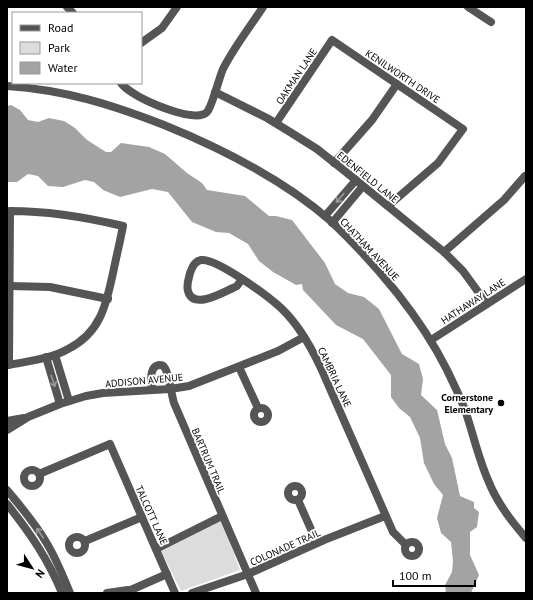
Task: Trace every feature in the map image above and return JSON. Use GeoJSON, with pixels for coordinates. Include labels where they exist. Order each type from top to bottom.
{"type":"FeatureCollection","features":[{"type":"Feature","properties":{"kind":"street"},"geometry":{"type":"LineString","coordinates":[[142,42],[162,28],[177,7]]}},
{"type":"Feature","properties":{"kind":"street"},"geometry":{"type":"LineString","coordinates":[[122,84],[132,93],[141,98],[190,116],[198,116],[207,112],[230,56],[263,7]]}},
{"type":"Feature","properties":{"kind":"street"},"geometry":{"type":"LineString","coordinates":[[468,7],[492,22]]}},
{"type":"Feature","properties":{"kind":"street","name":"KENILWORTH DRIVE"},"geometry":{"type":"LineString","coordinates":[[332,40],[463,129],[438,162],[388,206]]}},
{"type":"Feature","properties":{"kind":"street","name":"OAKMAN LANE"},"geometry":{"type":"LineString","coordinates":[[276,123],[332,40]]}},
{"type":"Feature","properties":{"kind":"street","name":"CHATHAM AVENUE"},"geometry":{"type":"LineString","coordinates":[[17,84],[31,88]]}},
{"type":"Feature","properties":{"kind":"street"},"geometry":{"type":"LineString","coordinates":[[58,92],[61,84]]}},
{"type":"Feature","properties":{"kind":"street"},"geometry":{"type":"LineString","coordinates":[[334,163],[372,120],[397,84]]}},
{"type":"Feature","properties":{"kind":"street","name":"CHATHAM AVENUE"},"geometry":{"type":"LineString","coordinates":[[7,86],[58,92],[117,107],[179,131],[270,177],[297,195],[332,222],[359,248],[385,278],[406,304],[431,340],[448,371],[464,409],[488,482],[512,522],[526,538]]}},
{"type":"Feature","properties":{"kind":"street","name":"EDENFIELD LANE"},"geometry":{"type":"LineString","coordinates":[[215,92],[276,123],[317,149],[444,252],[463,271],[487,304]]}},
{"type":"Feature","properties":{"kind":"street"},"geometry":{"type":"LineString","coordinates":[[444,252],[504,200],[525,176]]}},
{"type":"Feature","properties":{"kind":"street"},"geometry":{"type":"LineString","coordinates":[[324,216],[356,180]]}},
{"type":"Feature","properties":{"kind":"street"},"geometry":{"type":"LineString","coordinates":[[332,222],[363,186]]}},
{"type":"Feature","properties":{"kind":"street"},"geometry":{"type":"LineString","coordinates":[[10,211],[61,213],[123,226],[108,299],[94,328],[78,344],[55,355],[10,365],[10,211]]}},
{"type":"Feature","properties":{"kind":"street","name":"CAMBRIA LANE"},"geometry":{"type":"LineString","coordinates":[[242,279],[237,286],[204,300],[198,300],[189,294],[187,287],[193,265],[199,261],[208,261],[242,279],[258,289],[282,309],[294,322],[320,366],[393,532],[406,545]]}},
{"type":"Feature","properties":{"kind":"street","name":"HATHAWAY LANE"},"geometry":{"type":"LineString","coordinates":[[431,340],[526,279]]}},
{"type":"Feature","properties":{"kind":"street"},"geometry":{"type":"LineString","coordinates":[[10,286],[50,287],[108,299]]}},
{"type":"Feature","properties":{"kind":"street","name":"ADDISON AVENUE"},"geometry":{"type":"LineString","coordinates":[[7,430],[28,417],[69,401],[103,393],[170,389],[189,386],[278,351],[304,337]]}},
{"type":"Feature","properties":{"kind":"street"},"geometry":{"type":"LineString","coordinates":[[55,355],[69,401]]}},
{"type":"Feature","properties":{"kind":"street"},"geometry":{"type":"LineString","coordinates":[[46,357],[60,404]]}},
{"type":"Feature","properties":{"kind":"street","name":"BARTRUM TRAIL"},"geometry":{"type":"LineString","coordinates":[[152,390],[153,368],[157,365],[161,365],[165,367],[167,372],[174,404],[256,593]]}},
{"type":"Feature","properties":{"kind":"street"},"geometry":{"type":"LineString","coordinates":[[239,367],[258,408]]}},
{"type":"Feature","properties":{"kind":"street","name":"ADDISON AVENUE"},"geometry":{"type":"LineString","coordinates":[[7,421],[28,417]]}},
{"type":"Feature","properties":{"kind":"street","name":"TALCOTT LANE"},"geometry":{"type":"LineString","coordinates":[[39,474],[110,444],[175,593]]}},
{"type":"Feature","properties":{"kind":"street"},"geometry":{"type":"LineString","coordinates":[[7,490],[28,516],[46,542],[59,566],[70,593]]}},
{"type":"Feature","properties":{"kind":"street"},"geometry":{"type":"LineString","coordinates":[[298,500],[317,543]]}},
{"type":"Feature","properties":{"kind":"street"},"geometry":{"type":"LineString","coordinates":[[7,504],[40,548],[62,593]]}},
{"type":"Feature","properties":{"kind":"street"},"geometry":{"type":"LineString","coordinates":[[156,549],[222,516]]}},
{"type":"Feature","properties":{"kind":"street","name":"COLONADE TRAIL"},"geometry":{"type":"LineString","coordinates":[[192,593],[248,574],[317,543],[385,516]]}},
{"type":"Feature","properties":{"kind":"street"},"geometry":{"type":"LineString","coordinates":[[85,541],[142,517]]}},
{"type":"Feature","properties":{"kind":"street"},"geometry":{"type":"LineString","coordinates":[[107,593],[127,592],[167,574]]}},
{"type":"Feature","properties":{"kind":"green space"},"geometry":{"type":"Polygon","coordinates":[[[221,519],[240,570],[181,591],[160,549],[221,519]]]}},
{"type":"Feature","properties":{"kind":"water"},"geometry":{"type":"Polygon","coordinates":[[[11,105],[20,110],[28,120],[38,122],[49,118],[64,121],[75,128],[87,140],[106,152],[111,152],[121,143],[149,147],[165,154],[187,173],[202,183],[207,190],[245,196],[269,216],[292,220],[325,263],[335,284],[348,293],[364,297],[379,309],[402,354],[419,364],[423,379],[421,395],[437,410],[445,444],[452,458],[460,496],[474,502],[474,508],[479,512],[477,527],[470,532],[470,555],[479,575],[471,593],[446,593],[445,585],[452,572],[453,561],[451,542],[441,533],[437,518],[443,495],[434,484],[424,463],[420,438],[410,417],[399,408],[391,397],[391,375],[363,339],[336,325],[303,290],[302,284],[296,285],[273,272],[259,261],[248,244],[229,233],[216,232],[192,222],[168,192],[152,189],[120,197],[103,190],[94,182],[85,180],[63,187],[48,186],[38,176],[28,174],[17,182],[7,182],[7,106],[11,105]]]}},
{"type":"Feature","properties":{"kind":"place","name":"Cornerstone Elementary"},"geometry":{"type":"Point","coordinates":[501,403]}}]}
